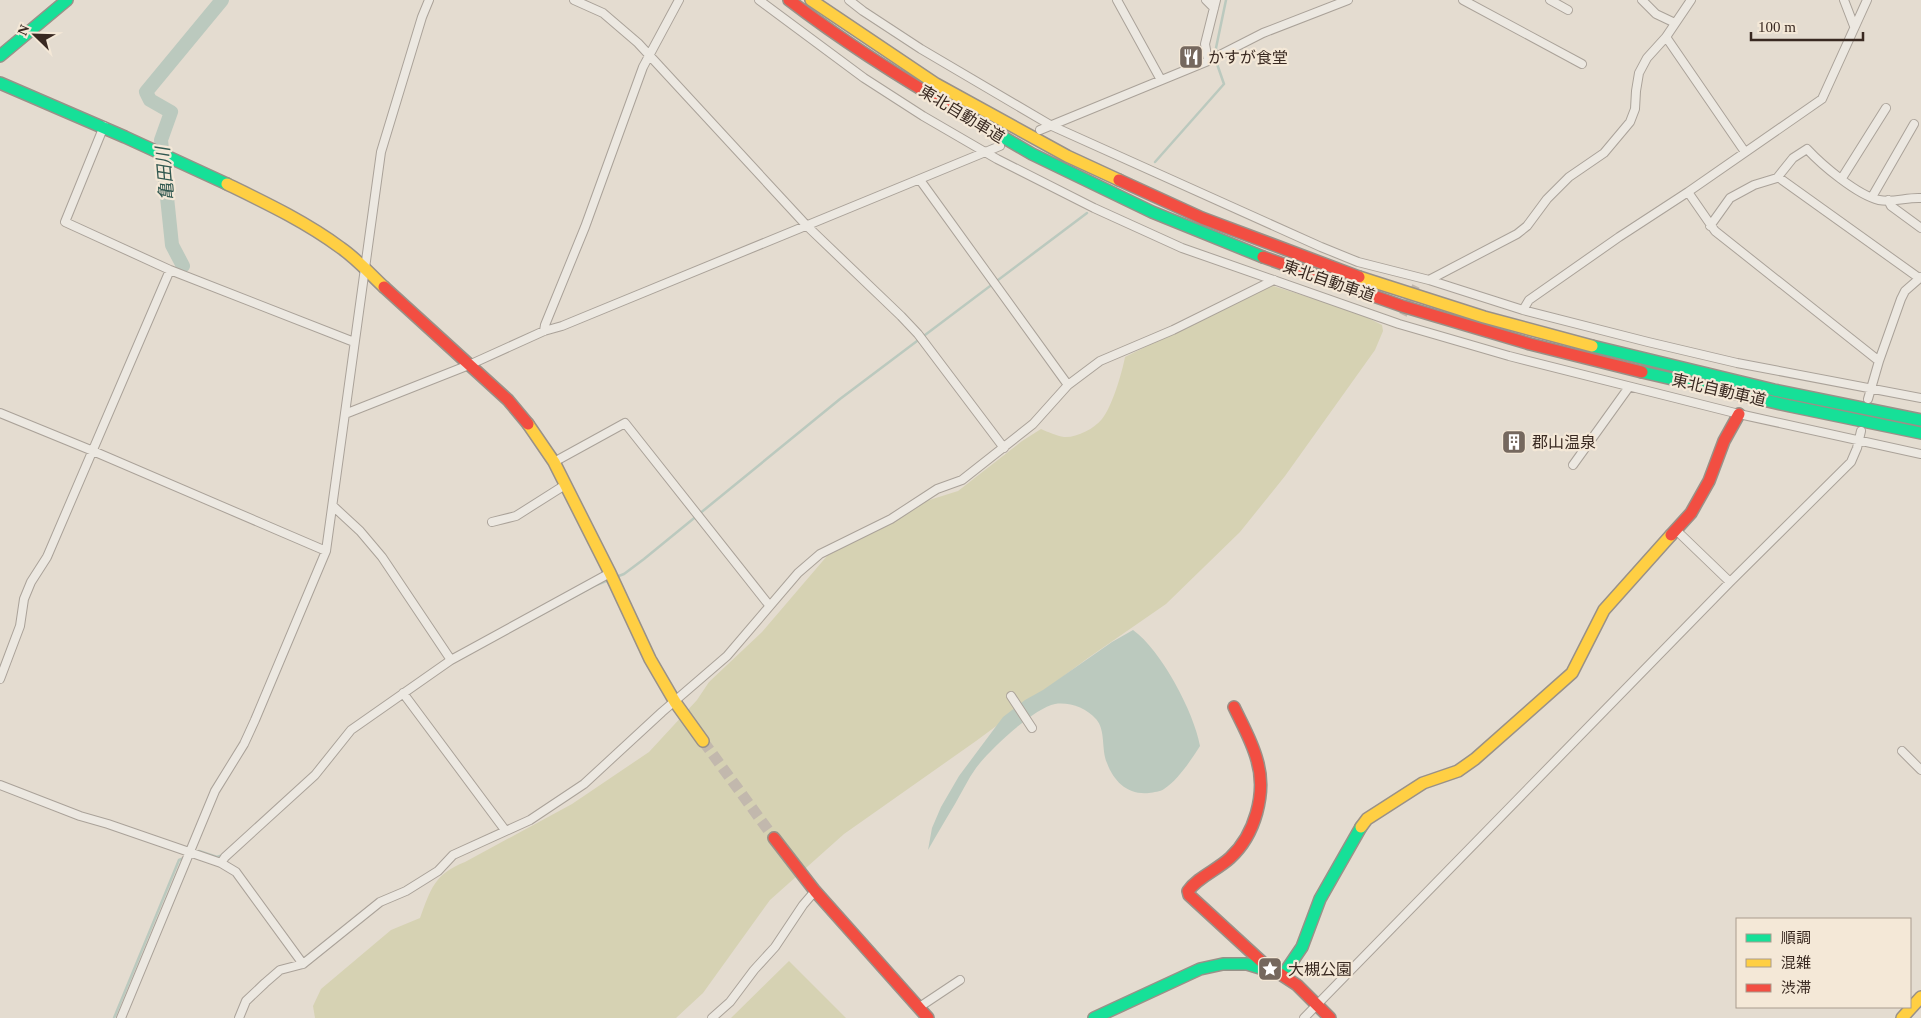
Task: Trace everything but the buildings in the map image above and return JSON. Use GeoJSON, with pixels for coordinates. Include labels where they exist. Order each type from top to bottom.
{"type":"FeatureCollection","features":[{"type":"Feature","properties":{"kind":"main road"},"geometry":{"type":"LineString","coordinates":[[0,56],[67,0]]}},
{"type":"Feature","properties":{"kind":"main road","name":"東北自動車道"},"geometry":{"type":"LineString","coordinates":[[789,0],[886,68],[1001,138],[1062,170],[1165,218],[1280,264],[1398,304],[1536,346],[1670,379],[1921,433]]}},
{"type":"Feature","properties":{"kind":"main road","name":"東北自動車道"},"geometry":{"type":"LineString","coordinates":[[811,0],[858,33],[970,105],[1069,159],[1170,206],[1284,252],[1403,293],[1541,333],[1773,390],[1921,420]]}},
{"type":"Feature","properties":{"kind":"main road"},"geometry":{"type":"LineString","coordinates":[[827,0],[858,33]]}},
{"type":"Feature","properties":{"kind":"main road"},"geometry":{"type":"LineString","coordinates":[[0,82],[104,126],[294,217],[343,249],[508,400],[530,426],[554,462],[610,573],[650,659],[675,702],[703,741]]}},
{"type":"Feature","properties":{"kind":"main road"},"geometry":{"type":"LineString","coordinates":[[1283,975],[1302,947],[1320,899],[1329,882],[1359,829],[1367,819],[1423,783],[1458,771],[1572,673],[1580,661],[1596,623],[1604,610],[1636,576],[1664,541],[1676,530],[1704,492],[1724,441],[1739,414]]}},
{"type":"Feature","properties":{"kind":"main road"},"geometry":{"type":"LineString","coordinates":[[1234,707],[1257,760],[1260,778],[1258,806],[1250,830],[1238,849],[1192,885],[1188,891],[1189,895],[1262,962],[1297,985],[1330,1018]]}},
{"type":"Feature","properties":{"kind":"main road"},"geometry":{"type":"LineString","coordinates":[[774,838],[815,891],[928,1018]]}},
{"type":"Feature","properties":{"kind":"main road"},"geometry":{"type":"LineString","coordinates":[[1094,1018],[1200,969],[1223,964],[1247,964],[1283,975]]}},
{"type":"Feature","properties":{"kind":"main road"},"geometry":{"type":"LineString","coordinates":[[1902,1018],[1921,997]]}},
{"type":"Feature","properties":{"kind":"street"},"geometry":{"type":"LineString","coordinates":[[120,1018],[215,792],[244,744],[326,551],[381,152],[428,0]]}},
{"type":"Feature","properties":{"kind":"street"},"geometry":{"type":"LineString","coordinates":[[574,0],[603,13],[638,43],[807,226],[901,316],[918,334],[1004,448]]}},
{"type":"Feature","properties":{"kind":"street"},"geometry":{"type":"LineString","coordinates":[[544,331],[585,227],[643,67],[679,0]]}},
{"type":"Feature","properties":{"kind":"street"},"geometry":{"type":"LineString","coordinates":[[759,0],[864,78],[923,116],[986,152],[1094,208],[1174,244],[1398,324],[1519,358],[1739,414],[1921,454]]}},
{"type":"Feature","properties":{"kind":"street"},"geometry":{"type":"LineString","coordinates":[[849,0],[863,12],[921,49],[1052,126],[1358,262],[1523,310],[1737,363],[1872,387],[1921,398]]}},
{"type":"Feature","properties":{"kind":"street"},"geometry":{"type":"LineString","coordinates":[[1117,0],[1161,80]]}},
{"type":"Feature","properties":{"kind":"street"},"geometry":{"type":"LineString","coordinates":[[1206,0],[1215,4],[1205,44],[1208,61]]}},
{"type":"Feature","properties":{"kind":"street"},"geometry":{"type":"LineString","coordinates":[[1040,130],[1208,61],[1263,33],[1348,0]]}},
{"type":"Feature","properties":{"kind":"street"},"geometry":{"type":"LineString","coordinates":[[1463,0],[1582,64]]}},
{"type":"Feature","properties":{"kind":"street"},"geometry":{"type":"LineString","coordinates":[[1550,0],[1568,10]]}},
{"type":"Feature","properties":{"kind":"street"},"geometry":{"type":"LineString","coordinates":[[1642,0],[1656,14],[1675,23]]}},
{"type":"Feature","properties":{"kind":"street"},"geometry":{"type":"LineString","coordinates":[[1422,282],[1518,234],[1527,226],[1547,199],[1569,177],[1604,153],[1630,122],[1635,109],[1639,74],[1647,58],[1666,37],[1691,0]]}},
{"type":"Feature","properties":{"kind":"street"},"geometry":{"type":"LineString","coordinates":[[1844,0],[1854,26]]}},
{"type":"Feature","properties":{"kind":"street"},"geometry":{"type":"LineString","coordinates":[[1523,310],[1529,300],[1822,99],[1866,0]]}},
{"type":"Feature","properties":{"kind":"street"},"geometry":{"type":"LineString","coordinates":[[1666,37],[1745,152]]}},
{"type":"Feature","properties":{"kind":"street"},"geometry":{"type":"LineString","coordinates":[[1842,178],[1886,108]]}},
{"type":"Feature","properties":{"kind":"street"},"geometry":{"type":"LineString","coordinates":[[1872,197],[1914,124]]}},
{"type":"Feature","properties":{"kind":"street"},"geometry":{"type":"LineString","coordinates":[[104,126],[65,222],[170,270],[354,342]]}},
{"type":"Feature","properties":{"kind":"street"},"geometry":{"type":"LineString","coordinates":[[344,414],[468,365],[544,331],[562,326],[1000,146]]}},
{"type":"Feature","properties":{"kind":"street"},"geometry":{"type":"LineString","coordinates":[[1710,226],[1730,198],[1754,185],[1778,177],[1793,158],[1807,148],[1822,165],[1872,197],[1879,200],[1921,198]]}},
{"type":"Feature","properties":{"kind":"street"},"geometry":{"type":"LineString","coordinates":[[1778,177],[1920,278],[1905,291],[1901,299],[1879,360],[1868,399]]}},
{"type":"Feature","properties":{"kind":"street"},"geometry":{"type":"LineString","coordinates":[[920,180],[1068,385]]}},
{"type":"Feature","properties":{"kind":"street"},"geometry":{"type":"LineString","coordinates":[[1688,192],[1715,231],[1879,360]]}},
{"type":"Feature","properties":{"kind":"street"},"geometry":{"type":"LineString","coordinates":[[1888,200],[1891,206],[1921,228]]}},
{"type":"Feature","properties":{"kind":"street"},"geometry":{"type":"LineString","coordinates":[[0,679],[20,626],[24,599],[31,582],[47,556],[170,270]]}},
{"type":"Feature","properties":{"kind":"street"},"geometry":{"type":"LineString","coordinates":[[239,1018],[246,1001],[265,982],[280,970],[303,964],[380,902],[406,891],[438,870],[453,855],[530,820],[584,784],[662,712],[727,656],[798,573],[820,554],[891,519],[937,490],[962,480],[1034,424],[1068,385],[1100,361],[1173,330],[1274,280]]}},
{"type":"Feature","properties":{"kind":"street"},"geometry":{"type":"LineString","coordinates":[[1398,324],[1403,315]]}},
{"type":"Feature","properties":{"kind":"street"},"geometry":{"type":"LineString","coordinates":[[1573,465],[1629,386]]}},
{"type":"Feature","properties":{"kind":"street"},"geometry":{"type":"LineString","coordinates":[[0,413],[326,551]]}},
{"type":"Feature","properties":{"kind":"street"},"geometry":{"type":"LineString","coordinates":[[554,462],[625,423],[769,605]]}},
{"type":"Feature","properties":{"kind":"street"},"geometry":{"type":"LineString","coordinates":[[1304,1018],[1730,582],[1850,462],[1855,456],[1861,431]]}},
{"type":"Feature","properties":{"kind":"street"},"geometry":{"type":"LineString","coordinates":[[492,522],[516,516],[566,485]]}},
{"type":"Feature","properties":{"kind":"street"},"geometry":{"type":"LineString","coordinates":[[333,506],[360,531],[382,557],[451,660]]}},
{"type":"Feature","properties":{"kind":"street"},"geometry":{"type":"LineString","coordinates":[[1676,530],[1730,582]]}},
{"type":"Feature","properties":{"kind":"street"},"geometry":{"type":"LineString","coordinates":[[221,863],[315,775],[352,730],[451,660],[610,573]]}},
{"type":"Feature","properties":{"kind":"street"},"geometry":{"type":"LineString","coordinates":[[404,694],[505,830]]}},
{"type":"Feature","properties":{"kind":"street"},"geometry":{"type":"LineString","coordinates":[[1011,696],[1032,728]]}},
{"type":"Feature","properties":{"kind":"street"},"geometry":{"type":"LineString","coordinates":[[1902,751],[1921,770]]}},
{"type":"Feature","properties":{"kind":"street"},"geometry":{"type":"LineString","coordinates":[[0,785],[80,816],[221,863],[236,872],[303,964]]}},
{"type":"Feature","properties":{"kind":"street"},"geometry":{"type":"LineString","coordinates":[[712,1018],[738,992],[787,931],[803,905],[815,891]]}},
{"type":"Feature","properties":{"kind":"street"},"geometry":{"type":"LineString","coordinates":[[918,1008],[960,980]]}},
{"type":"Feature","properties":{"kind":"shaded area"},"geometry":{"type":"Polygon","coordinates":[[[1270,285],[1356,312],[1382,325],[1383,331],[1375,350],[1285,476],[1240,532],[1166,604],[844,834],[770,900],[703,993],[676,1018],[315,1018],[313,1006],[321,989],[391,930],[420,918],[431,891],[440,877],[446,872],[572,804],[649,752],[697,700],[709,682],[762,632],[827,556],[923,502],[958,491],[1022,441],[1041,429],[1055,435],[1069,437],[1090,429],[1099,423],[1106,414],[1119,380],[1125,357],[1270,285]]]}},
{"type":"Feature","properties":{"kind":"shaded area"},"geometry":{"type":"Polygon","coordinates":[[[1133,630],[1144,639],[1165,667],[1184,700],[1197,732],[1200,746],[1174,780],[1162,790],[1149,793],[1135,792],[1123,786],[1114,776],[1107,763],[1101,729],[1096,719],[1077,707],[1055,704],[1046,707],[1024,721],[982,760],[970,777],[928,850],[932,828],[941,807],[959,776],[1003,717],[1025,700],[1133,630]]]}},
{"type":"Feature","properties":{"kind":"shaded area"},"geometry":{"type":"Polygon","coordinates":[[[789,961],[846,1018],[731,1018],[789,961]]]}},
{"type":"Feature","properties":{"kind":"waterway","name":"亀田川"},"geometry":{"type":"LineString","coordinates":[[183,266],[172,245],[161,140],[171,112],[150,100],[146,92],[222,0]]}},
{"type":"Feature","properties":{"kind":"waterway"},"geometry":{"type":"LineString","coordinates":[[1155,162],[1224,84],[1217,64],[1216,48],[1226,0]]}},
{"type":"Feature","properties":{"kind":"waterway"},"geometry":{"type":"LineString","coordinates":[[616,577],[624,574],[644,559],[840,399],[1087,213]]}},
{"type":"Feature","properties":{"kind":"waterway"},"geometry":{"type":"LineString","coordinates":[[507,633],[596,585],[609,580]]}},
{"type":"Feature","properties":{"kind":"waterway"},"geometry":{"type":"LineString","coordinates":[[196,852],[199,851],[217,857],[223,855]]}},
{"type":"Feature","properties":{"kind":"waterway"},"geometry":{"type":"LineString","coordinates":[[114,1018],[179,860],[184,858]]}},
{"type":"Feature","properties":{"kind":"tunnel"},"geometry":{"type":"LineString","coordinates":[[1403,315],[1416,286]]}},
{"type":"Feature","properties":{"kind":"tunnel"},"geometry":{"type":"LineString","coordinates":[[703,741],[774,838]]}},
{"type":"Feature","properties":{"kind":"traffic: fast"},"geometry":{"type":"LineString","coordinates":[[0,56],[67,0]]}},
{"type":"Feature","properties":{"kind":"traffic: fast"},"geometry":{"type":"LineString","coordinates":[[0,83],[227,184]]}},
{"type":"Feature","properties":{"kind":"traffic: fast"},"geometry":{"type":"LineString","coordinates":[[965,115],[1032,154],[1152,212],[1263,257]]}},
{"type":"Feature","properties":{"kind":"traffic: fast"},"geometry":{"type":"LineString","coordinates":[[1592,346],[1774,390],[1921,420]]}},
{"type":"Feature","properties":{"kind":"traffic: fast"},"geometry":{"type":"LineString","coordinates":[[1642,372],[1790,406],[1921,433]]}},
{"type":"Feature","properties":{"kind":"traffic: fast"},"geometry":{"type":"LineString","coordinates":[[1094,1018],[1200,969],[1223,964],[1247,964],[1283,975],[1302,947],[1320,899],[1361,827]]}},
{"type":"Feature","properties":{"kind":"traffic: slow"},"geometry":{"type":"LineString","coordinates":[[811,0],[936,84],[1067,156],[1119,180]]}},
{"type":"Feature","properties":{"kind":"traffic: slow"},"geometry":{"type":"LineString","coordinates":[[227,184],[286,213],[328,239],[353,257],[384,287]]}},
{"type":"Feature","properties":{"kind":"traffic: slow"},"geometry":{"type":"LineString","coordinates":[[1359,277],[1484,317],[1592,346]]}},
{"type":"Feature","properties":{"kind":"traffic: slow"},"geometry":{"type":"LineString","coordinates":[[528,424],[554,462],[610,573],[650,659],[675,702],[703,741]]}},
{"type":"Feature","properties":{"kind":"traffic: slow"},"geometry":{"type":"LineString","coordinates":[[1361,827],[1367,819],[1423,783],[1458,771],[1475,759],[1572,673],[1604,610],[1671,535]]}},
{"type":"Feature","properties":{"kind":"traffic: slow"},"geometry":{"type":"LineString","coordinates":[[1902,1018],[1921,997]]}},
{"type":"Feature","properties":{"kind":"traffic: jam"},"geometry":{"type":"LineString","coordinates":[[789,0],[875,60],[965,115]]}},
{"type":"Feature","properties":{"kind":"traffic: jam"},"geometry":{"type":"LineString","coordinates":[[1119,180],[1202,218],[1359,277]]}},
{"type":"Feature","properties":{"kind":"traffic: jam"},"geometry":{"type":"LineString","coordinates":[[1263,257],[1402,306],[1530,344],[1642,372]]}},
{"type":"Feature","properties":{"kind":"traffic: jam"},"geometry":{"type":"LineString","coordinates":[[384,287],[508,400],[528,424]]}},
{"type":"Feature","properties":{"kind":"traffic: jam"},"geometry":{"type":"LineString","coordinates":[[1671,535],[1691,513],[1709,481],[1724,441],[1739,414]]}},
{"type":"Feature","properties":{"kind":"traffic: jam"},"geometry":{"type":"LineString","coordinates":[[1234,707],[1247,733],[1260,773],[1261,786],[1257,813],[1239,849],[1225,862],[1192,886],[1188,891],[1189,895],[1262,962],[1297,985],[1330,1018]]}},
{"type":"Feature","properties":{"kind":"traffic: jam"},"geometry":{"type":"LineString","coordinates":[[774,838],[815,891],[928,1018]]}},
{"type":"Feature","properties":{"kind":"place","name":"かすが食堂"},"geometry":{"type":"Point","coordinates":[1191,57]}},
{"type":"Feature","properties":{"kind":"place","name":"郡山温泉"},"geometry":{"type":"Point","coordinates":[1514,442]}},
{"type":"Feature","properties":{"kind":"place","name":"大槻公園"},"geometry":{"type":"Point","coordinates":[1270,969]}}]}
